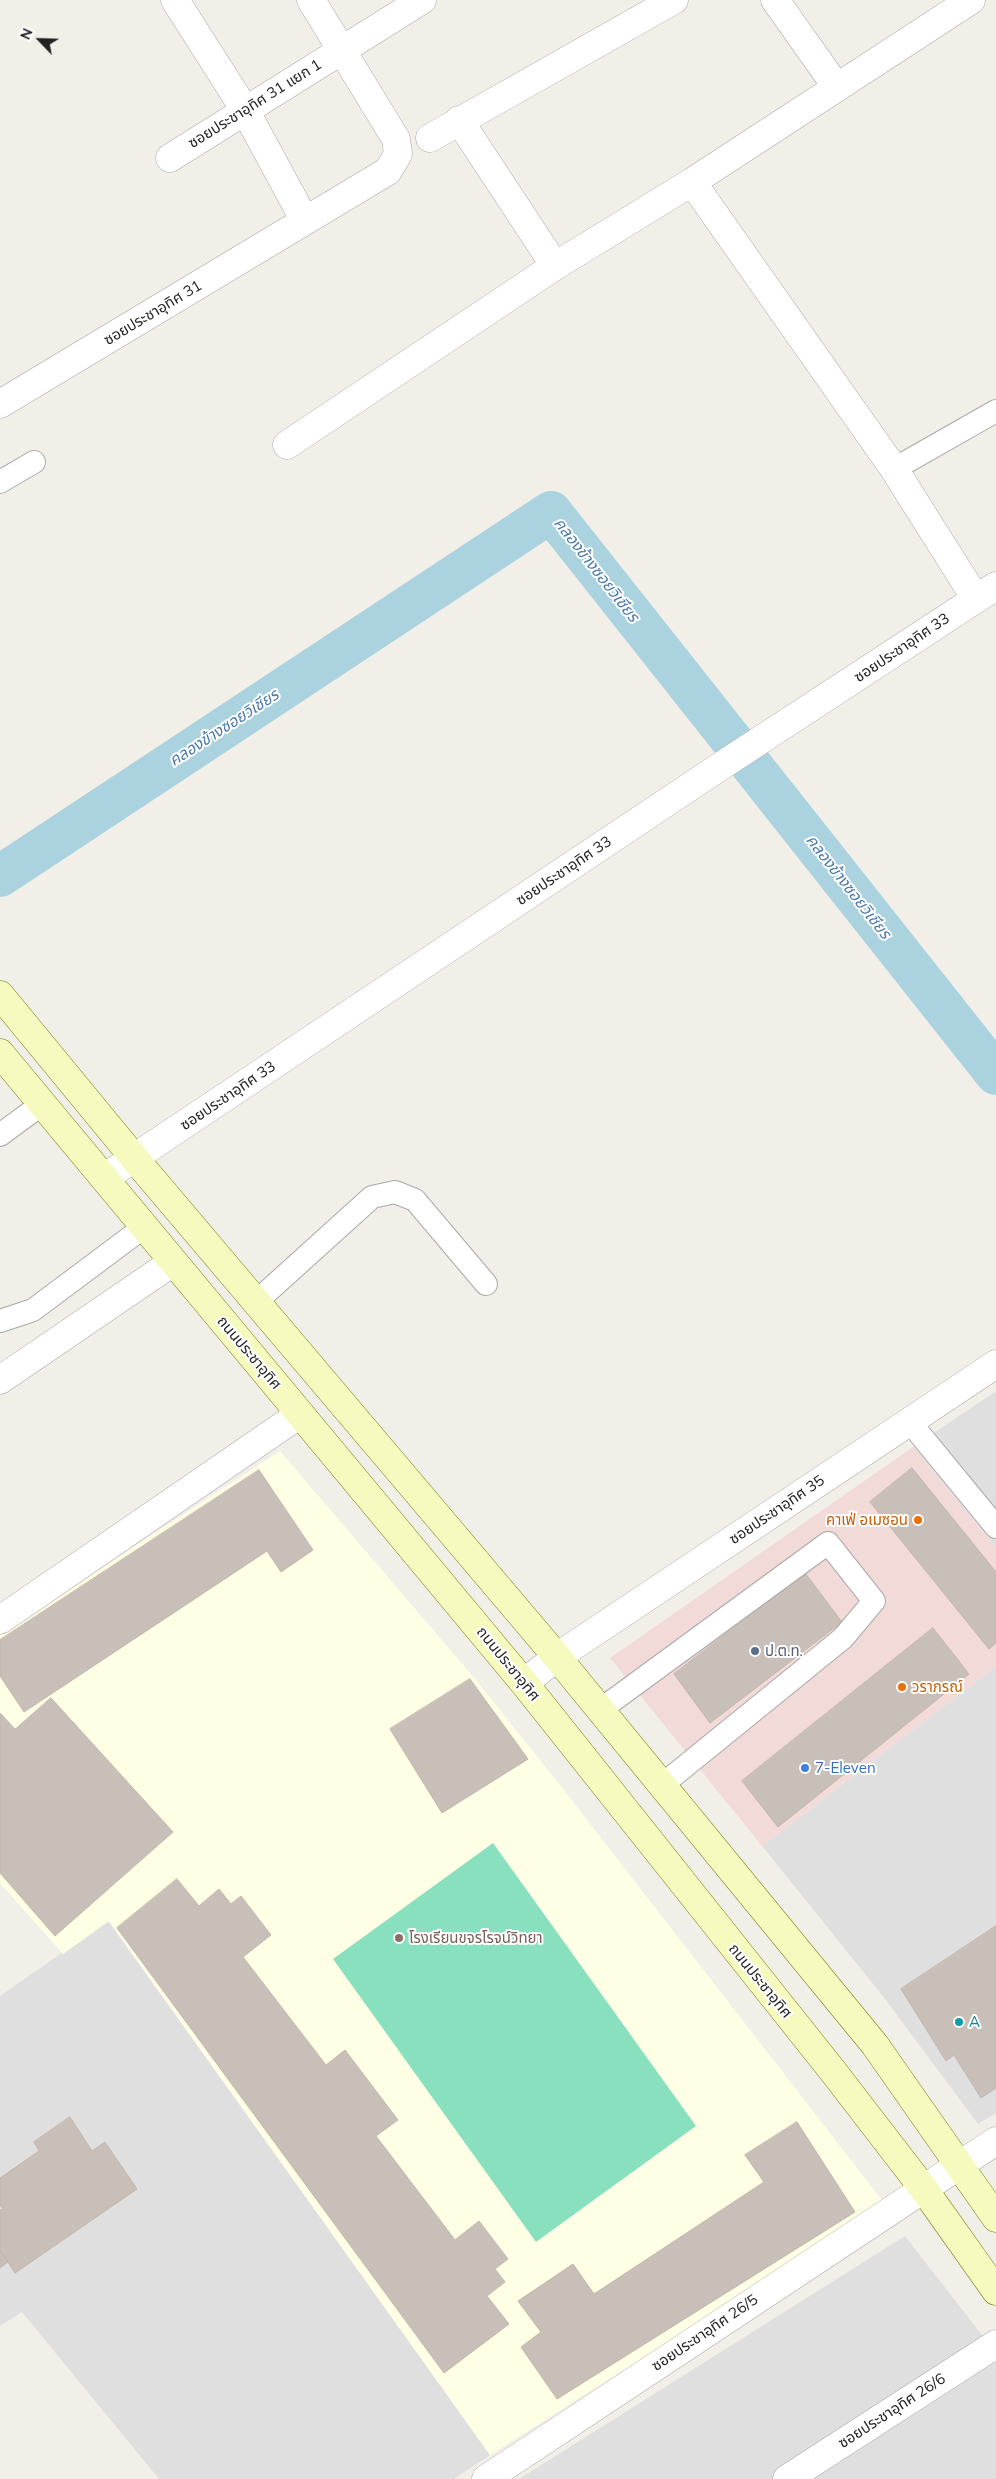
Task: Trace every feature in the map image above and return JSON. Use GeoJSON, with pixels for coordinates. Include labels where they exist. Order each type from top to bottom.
{"type":"FeatureCollection","features":[{"type":"Feature","properties":{"kind":"main road"},"geometry":{"type":"LineString","coordinates":[[0,995],[135,1158],[558,1657],[875,2045],[995,2216]]}},
{"type":"Feature","properties":{"kind":"main road","name":"ถนนประชาอุทิศ"},"geometry":{"type":"LineString","coordinates":[[4,1066],[42,1104],[524,1683],[923,2188],[996,2291]]}},
{"type":"Feature","properties":{"kind":"street"},"geometry":{"type":"LineString","coordinates":[[175,0],[245,110],[305,221]]}},
{"type":"Feature","properties":{"kind":"street","name":"ซอยประชาอุทิศ 31"},"geometry":{"type":"LineString","coordinates":[[0,404],[388,171],[398,154],[396,138],[311,0]]}},
{"type":"Feature","properties":{"kind":"street","name":"ซอยประชาอุทิศ 31 แยก 1"},"geometry":{"type":"LineString","coordinates":[[170,158],[422,0]]}},
{"type":"Feature","properties":{"kind":"street"},"geometry":{"type":"LineString","coordinates":[[430,138],[674,0]]}},
{"type":"Feature","properties":{"kind":"street"},"geometry":{"type":"LineString","coordinates":[[775,0],[836,86]]}},
{"type":"Feature","properties":{"kind":"street"},"geometry":{"type":"LineString","coordinates":[[287,445],[555,266],[692,182],[836,86],[971,0]]}},
{"type":"Feature","properties":{"kind":"street"},"geometry":{"type":"LineString","coordinates":[[459,120],[555,266]]}},
{"type":"Feature","properties":{"kind":"street"},"geometry":{"type":"LineString","coordinates":[[692,182],[894,469],[986,592]]}},
{"type":"Feature","properties":{"kind":"street","name":"ซอยประชาอุทิศ 33"},"geometry":{"type":"LineString","coordinates":[[104,1178],[727,762],[986,592]]}},
{"type":"Feature","properties":{"kind":"street"},"geometry":{"type":"LineString","coordinates":[[0,1380],[173,1262]]}},
{"type":"Feature","properties":{"kind":"street","name":"ซอยประชาอุทิศ 35"},"geometry":{"type":"LineString","coordinates":[[524,1683],[558,1657],[996,1364]]}},
{"type":"Feature","properties":{"kind":"street"},"geometry":{"type":"LineString","coordinates":[[0,1620],[300,1414]]}},
{"type":"Feature","properties":{"kind":"street","name":"ซอยประชาอุทิศ 26/5"},"geometry":{"type":"LineString","coordinates":[[486,2479],[923,2188],[996,2142]]}},
{"type":"Feature","properties":{"kind":"street","name":"ซอยประชาอุทิศ 26/6"},"geometry":{"type":"LineString","coordinates":[[787,2479],[996,2344]]}},
{"type":"Feature","properties":{"kind":"lane"},"geometry":{"type":"LineString","coordinates":[[894,469],[996,411]]}},
{"type":"Feature","properties":{"kind":"lane"},"geometry":{"type":"LineString","coordinates":[[0,482],[34,462]]}},
{"type":"Feature","properties":{"kind":"lane"},"geometry":{"type":"LineString","coordinates":[[0,1134],[42,1104]]}},
{"type":"Feature","properties":{"kind":"lane"},"geometry":{"type":"LineString","coordinates":[[257,1301],[372,1197],[395,1192],[416,1200],[486,1284]]}},
{"type":"Feature","properties":{"kind":"lane"},"geometry":{"type":"LineString","coordinates":[[0,1321],[33,1310],[144,1227]]}},
{"type":"Feature","properties":{"kind":"lane"},"geometry":{"type":"LineString","coordinates":[[909,1421],[996,1527]]}},
{"type":"Feature","properties":{"kind":"lane"},"geometry":{"type":"LineString","coordinates":[[600,1710],[828,1543],[874,1601],[843,1638],[662,1785]]}},
{"type":"Feature","properties":{"kind":"shaded area"},"geometry":{"type":"Polygon","coordinates":[[[996,1391],[996,1547],[913,1447],[996,1391]]]}},
{"type":"Feature","properties":{"kind":"shaded area"},"geometry":{"type":"Polygon","coordinates":[[[913,1447],[996,1547],[996,1666],[762,1846],[610,1658],[913,1447]]]}},
{"type":"Feature","properties":{"kind":"shaded area","name":"โรงเรียนขจรโรจน์วิทยา"},"geometry":{"type":"Polygon","coordinates":[[[280,1451],[475,1679],[563,1789],[885,2204],[490,2455],[109,1921],[63,1954],[0,1883],[0,1635],[280,1451]]]}},
{"type":"Feature","properties":{"kind":"shaded area"},"geometry":{"type":"Polygon","coordinates":[[[996,1666],[996,2113],[978,2124],[882,1995],[762,1846],[996,1666]]]}},
{"type":"Feature","properties":{"kind":"shaded area"},"geometry":{"type":"Polygon","coordinates":[[[108,1921],[490,2455],[454,2479],[159,2479],[22,2312],[0,2326],[0,1996],[108,1921]]]}},
{"type":"Feature","properties":{"kind":"shaded area"},"geometry":{"type":"Polygon","coordinates":[[[905,2236],[996,2353],[996,2479],[519,2479],[905,2236]]]}},
{"type":"Feature","properties":{"kind":"green space"},"geometry":{"type":"Polygon","coordinates":[[[493,1843],[696,2126],[536,2242],[333,1959],[493,1843]]]}},
{"type":"Feature","properties":{"kind":"building"},"geometry":{"type":"Polygon","coordinates":[[[912,1468],[996,1572],[996,1643],[989,1649],[870,1502],[912,1468]]]}},
{"type":"Feature","properties":{"kind":"building"},"geometry":{"type":"Polygon","coordinates":[[[259,1470],[313,1550],[281,1572],[267,1551],[24,1712],[0,1676],[0,1640],[259,1470]]]}},
{"type":"Feature","properties":{"kind":"building"},"geometry":{"type":"Polygon","coordinates":[[[805,1573],[842,1622],[710,1723],[674,1674],[805,1573]]]}},
{"type":"Feature","properties":{"kind":"building"},"geometry":{"type":"Polygon","coordinates":[[[933,1628],[969,1674],[778,1827],[742,1781],[933,1628]]]}},
{"type":"Feature","properties":{"kind":"building"},"geometry":{"type":"Polygon","coordinates":[[[470,1679],[528,1759],[442,1813],[390,1729],[470,1679]]]}},
{"type":"Feature","properties":{"kind":"building"},"geometry":{"type":"Polygon","coordinates":[[[51,1698],[173,1832],[55,1936],[0,1873],[0,1713],[15,1729],[51,1698]]]}},
{"type":"Feature","properties":{"kind":"building"},"geometry":{"type":"Polygon","coordinates":[[[177,1879],[199,1906],[219,1889],[231,1904],[241,1896],[271,1935],[243,1957],[326,2065],[345,2050],[398,2120],[376,2136],[455,2240],[479,2221],[508,2259],[495,2269],[505,2282],[487,2296],[509,2324],[444,2373],[117,1928],[177,1879]]]}},
{"type":"Feature","properties":{"kind":"building","name":"A"},"geometry":{"type":"Polygon","coordinates":[[[996,1926],[996,2088],[981,2098],[954,2055],[946,2061],[901,1989],[996,1926]]]}},
{"type":"Feature","properties":{"kind":"building"},"geometry":{"type":"Polygon","coordinates":[[[70,2117],[92,2151],[105,2142],[137,2189],[15,2273],[0,2250],[0,2210],[3,2209],[0,2205],[0,2178],[39,2151],[34,2142],[70,2117]]]}},
{"type":"Feature","properties":{"kind":"building"},"geometry":{"type":"Polygon","coordinates":[[[797,2122],[855,2212],[557,2399],[521,2347],[541,2332],[518,2301],[573,2264],[594,2294],[764,2182],[745,2155],[797,2122]]]}},
{"type":"Feature","properties":{"kind":"building"},"geometry":{"type":"Polygon","coordinates":[[[0,2250],[8,2262],[0,2268],[0,2250]]]}},
{"type":"Feature","properties":{"kind":"waterway","name":"คลองข้างซอยวิเชียร"},"geometry":{"type":"LineString","coordinates":[[0,876],[551,512],[996,1074]]}},
{"type":"Feature","properties":{"kind":"place","name":"คาเฟ่ อเมซอน"},"geometry":{"type":"Point","coordinates":[918,1520]}},
{"type":"Feature","properties":{"kind":"place","name":"ป.ต.ท."},"geometry":{"type":"Point","coordinates":[755,1651]}},
{"type":"Feature","properties":{"kind":"place","name":"วราภรณ์"},"geometry":{"type":"Point","coordinates":[902,1687]}},
{"type":"Feature","properties":{"kind":"place","name":"7-Eleven"},"geometry":{"type":"Point","coordinates":[805,1768]}},
{"type":"Feature","properties":{"kind":"place","name":"โรงเรียนขจรโรจน์วิทยา"},"geometry":{"type":"Point","coordinates":[399,1938]}},
{"type":"Feature","properties":{"kind":"place","name":"A"},"geometry":{"type":"Point","coordinates":[959,2022]}}]}
